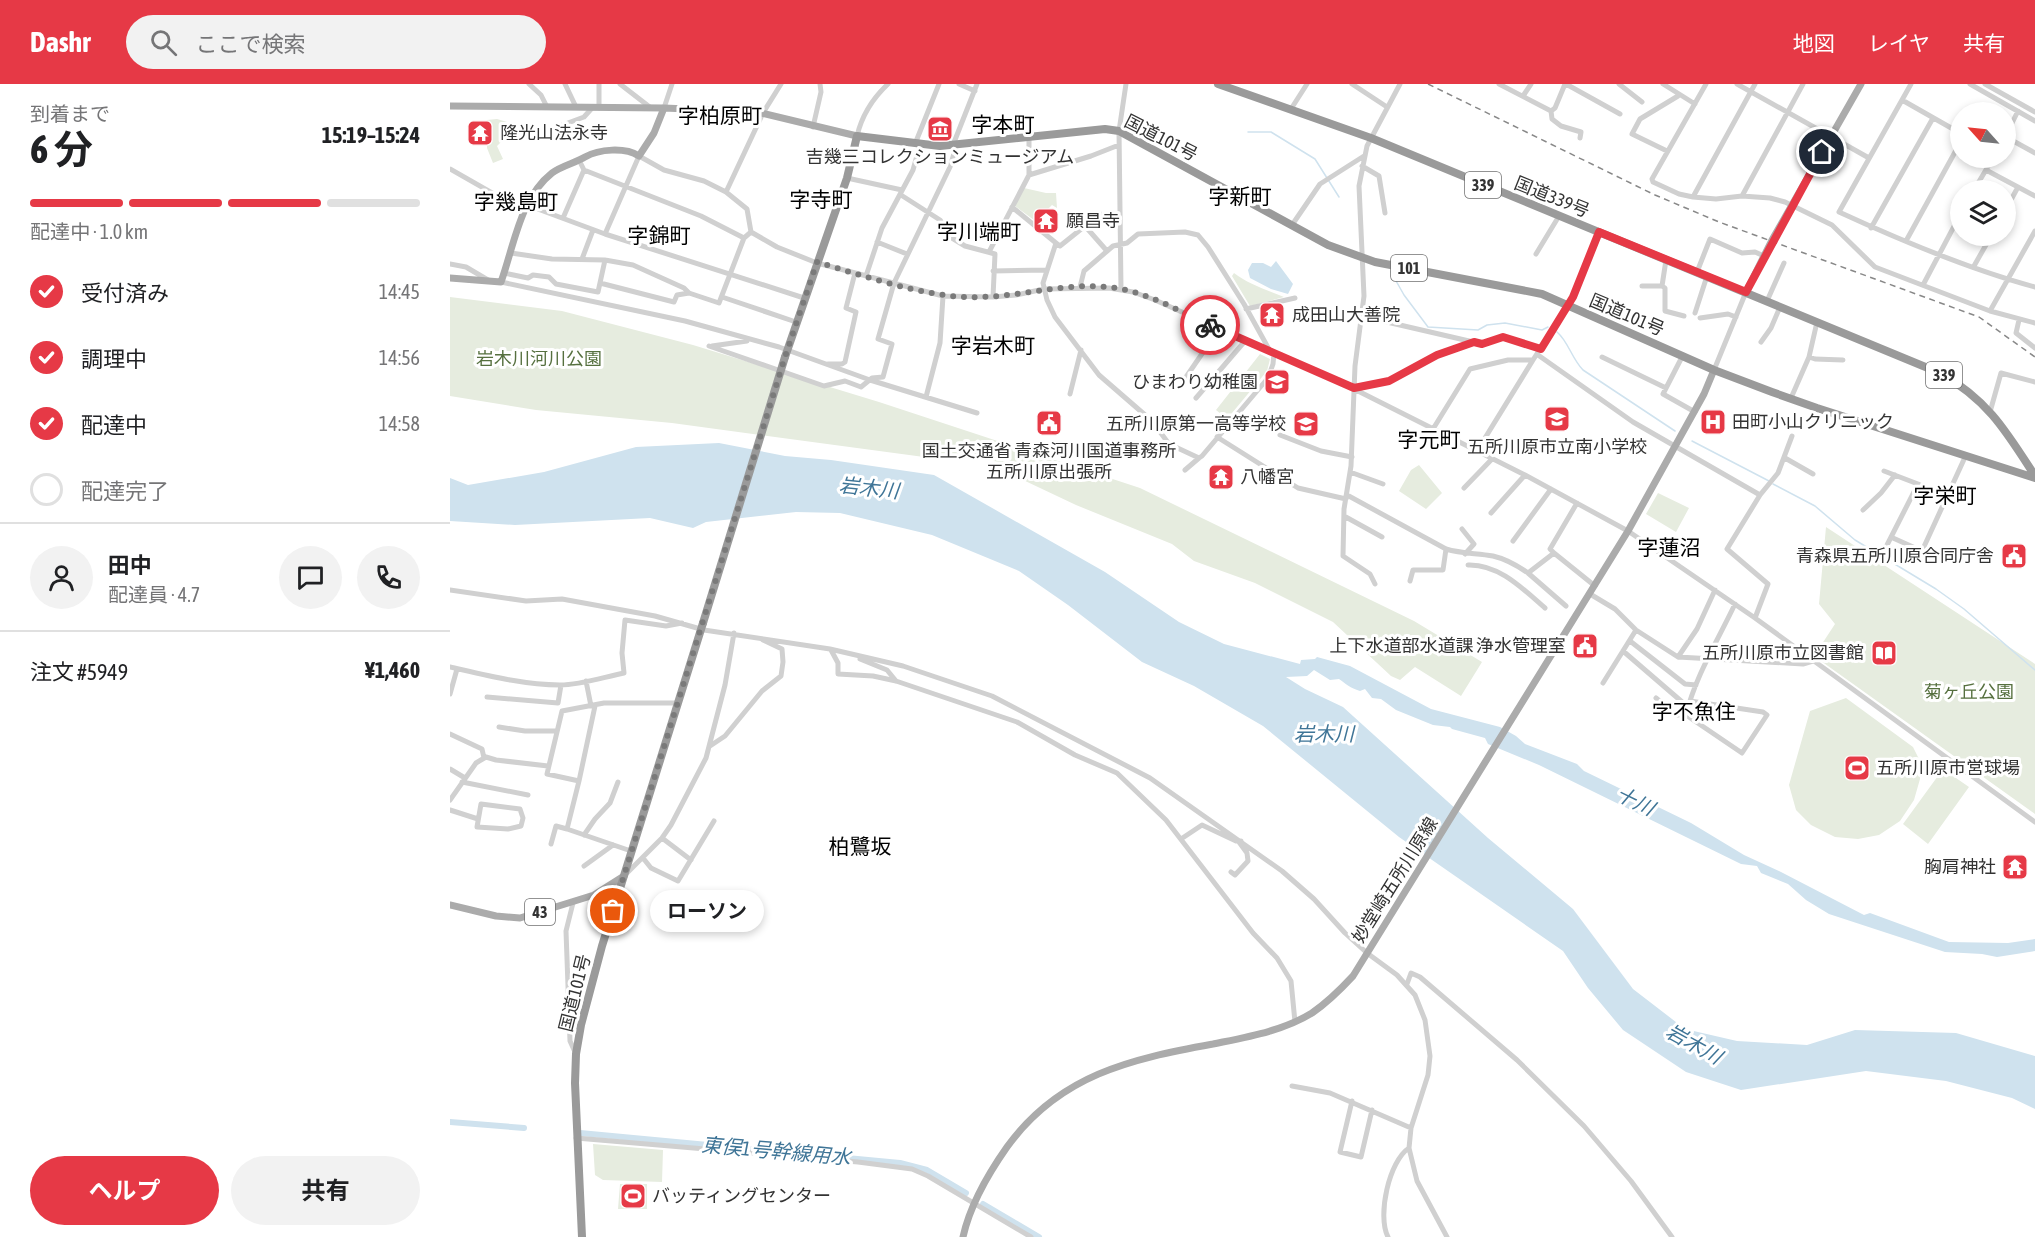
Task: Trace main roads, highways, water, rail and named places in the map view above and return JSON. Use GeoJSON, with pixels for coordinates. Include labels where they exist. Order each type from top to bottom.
{"type":"FeatureCollection","features":[{"type":"Feature","properties":{"kind":"highway","name":"国道339号"},"geometry":{"type":"LineString","coordinates":[[1219,84],[1371,138],[1940,373],[1971,393],[1990,412],[2035,477]]}},
{"type":"Feature","properties":{"kind":"highway","name":"国道101号"},"geometry":{"type":"LineString","coordinates":[[582,1237],[576,1138],[576,1054],[586,1002],[796,322],[847,177],[857,136],[918,145],[953,145],[1106,129],[1119,131],[1328,245],[1363,258],[1525,290],[1567,305],[1714,370],[1791,398],[2035,477]]}},
{"type":"Feature","properties":{"kind":"main road"},"geometry":{"type":"LineString","coordinates":[[1746,292],[1860,84]]}},
{"type":"Feature","properties":{"kind":"main road"},"geometry":{"type":"LineString","coordinates":[[450,106],[664,108],[763,113],[857,136]]}},
{"type":"Feature","properties":{"kind":"main road"},"geometry":{"type":"LineString","coordinates":[[450,278],[501,282],[534,192],[549,176],[592,153],[609,150],[634,153],[639,156],[654,133],[664,108]]}},
{"type":"Feature","properties":{"kind":"main road","name":"妙堂崎五所川原線"},"geometry":{"type":"LineString","coordinates":[[963,1237],[974,1204],[996,1163],[1017,1132],[1065,1090],[1095,1074],[1134,1060],[1269,1032],[1295,1022],[1328,1001],[1353,976],[1628,531],[1695,412],[1714,370]]}},
{"type":"Feature","properties":{"kind":"main road","name":"43"},"geometry":{"type":"LineString","coordinates":[[450,904],[496,916],[520,918],[594,895],[624,876]]}},
{"type":"Feature","properties":{"kind":"water"},"geometry":{"type":"Polygon","coordinates":[[[1276,261],[1293,284],[1288,294],[1271,289],[1250,278],[1248,270],[1252,263],[1263,263],[1271,267],[1276,261]]]}},
{"type":"Feature","properties":{"kind":"water","name":"岩木川"},"geometry":{"type":"Polygon","coordinates":[[[719,443],[785,456],[831,460],[934,475],[1105,572],[1179,622],[1224,644],[1300,664],[1301,660],[1317,657],[1350,666],[1431,709],[1500,727],[1525,744],[1577,764],[1584,771],[1691,823],[1744,855],[1864,915],[1870,913],[1949,942],[2008,943],[2035,939],[2035,951],[1997,957],[1945,952],[1829,914],[1806,900],[1788,884],[1761,873],[1757,866],[1741,864],[1539,765],[1488,744],[1485,738],[1450,727],[1433,725],[1396,710],[1381,699],[1372,698],[1365,689],[1357,690],[1339,679],[1330,680],[1314,670],[1307,676],[1286,677],[1343,707],[1488,838],[1573,909],[1633,989],[1685,1029],[1737,1041],[1807,1045],[1855,1030],[1956,1033],[2035,1056],[2035,1109],[2012,1098],[1946,1081],[1866,1071],[1741,1090],[1686,1072],[1623,1030],[1588,988],[1563,951],[1399,837],[1263,726],[1194,686],[1142,662],[1068,605],[1019,571],[932,535],[840,513],[796,512],[706,522],[693,528],[650,518],[515,525],[450,521],[450,478],[468,485],[544,472],[636,447],[719,443]]]}},
{"type":"Feature","properties":{"kind":"waterway"},"geometry":{"type":"LineString","coordinates":[[1248,132],[1271,132],[1315,159],[1339,197]]}},
{"type":"Feature","properties":{"kind":"waterway"},"geometry":{"type":"LineString","coordinates":[[1391,272],[1404,295],[1428,327],[1478,330],[1487,325],[1505,323],[1542,330],[1548,327]]}},
{"type":"Feature","properties":{"kind":"waterway"},"geometry":{"type":"LineString","coordinates":[[1557,332],[1583,370],[1675,431]]}},
{"type":"Feature","properties":{"kind":"waterway"},"geometry":{"type":"LineString","coordinates":[[1692,441],[1769,481]]}},
{"type":"Feature","properties":{"kind":"waterway"},"geometry":{"type":"LineString","coordinates":[[1773,484],[1815,506],[1855,540],[1936,589],[1964,609],[2035,670]]}},
{"type":"Feature","properties":{"kind":"waterway","name":"東俣1号幹線用水"},"geometry":{"type":"LineString","coordinates":[[450,1122],[524,1128]]}},
{"type":"Feature","properties":{"kind":"waterway","name":"東俣1号幹線用水"},"geometry":{"type":"LineString","coordinates":[[580,1133],[900,1163],[927,1170],[966,1193]]}},
{"type":"Feature","properties":{"kind":"waterway","name":"東俣1号幹線用水"},"geometry":{"type":"LineString","coordinates":[[983,1204],[1039,1237]]}},
{"type":"Feature","properties":{"kind":"railway"},"geometry":{"type":"LineString","coordinates":[[1428,84],[1655,195],[1719,222],[1979,317],[2035,357]]}},
{"type":"Feature","properties":{"kind":"place","name":"吉幾三コレクションミュージアム"},"geometry":{"type":"Point","coordinates":[940,129]}},
{"type":"Feature","properties":{"kind":"place","name":"隆光山法永寺"},"geometry":{"type":"Point","coordinates":[480,133]}},
{"type":"Feature","properties":{"kind":"place","name":"願昌寺"},"geometry":{"type":"Point","coordinates":[1046,221]}},
{"type":"Feature","properties":{"kind":"place","name":"成田山大善院"},"geometry":{"type":"Point","coordinates":[1272,315]}},
{"type":"Feature","properties":{"kind":"place","name":"ひまわり幼稚園"},"geometry":{"type":"Point","coordinates":[1277,382]}},
{"type":"Feature","properties":{"kind":"place","name":"五所川原市立南小学校"},"geometry":{"type":"Point","coordinates":[1557,419]}},
{"type":"Feature","properties":{"kind":"place","name":"田町小山クリニック"},"geometry":{"type":"Point","coordinates":[1713,422]}},
{"type":"Feature","properties":{"kind":"place","name":"国土交通省 青森河川国道事務所 五所川原出張所"},"geometry":{"type":"Point","coordinates":[1049,423]}},
{"type":"Feature","properties":{"kind":"place","name":"五所川原第一高等学校"},"geometry":{"type":"Point","coordinates":[1306,424]}},
{"type":"Feature","properties":{"kind":"place","name":"八幡宮"},"geometry":{"type":"Point","coordinates":[1221,477]}},
{"type":"Feature","properties":{"kind":"place","name":"青森県五所川原合同庁舎"},"geometry":{"type":"Point","coordinates":[2014,556]}},
{"type":"Feature","properties":{"kind":"place","name":"上下水道部水道課 浄水管理室"},"geometry":{"type":"Point","coordinates":[1585,646]}},
{"type":"Feature","properties":{"kind":"place","name":"五所川原市立図書館"},"geometry":{"type":"Point","coordinates":[1884,653]}},
{"type":"Feature","properties":{"kind":"place","name":"五所川原市営球場"},"geometry":{"type":"Point","coordinates":[1857,768]}},
{"type":"Feature","properties":{"kind":"place","name":"胸肩神社"},"geometry":{"type":"Point","coordinates":[2015,867]}},
{"type":"Feature","properties":{"kind":"place","name":"ローソン"},"geometry":{"type":"Point","coordinates":[613,911]}},
{"type":"Feature","properties":{"kind":"place","name":"バッティングセンター"},"geometry":{"type":"Point","coordinates":[633,1196]}},
{"type":"Feature","properties":{"kind":"district","name":"字柏原町"},"geometry":{"type":"Point","coordinates":[720,116]}},
{"type":"Feature","properties":{"kind":"district","name":"字本町"},"geometry":{"type":"Point","coordinates":[1003,125]}},
{"type":"Feature","properties":{"kind":"district","name":"字新町"},"geometry":{"type":"Point","coordinates":[1240,197]}},
{"type":"Feature","properties":{"kind":"district","name":"字寺町"},"geometry":{"type":"Point","coordinates":[821,200]}},
{"type":"Feature","properties":{"kind":"district","name":"字幾島町"},"geometry":{"type":"Point","coordinates":[516,202]}},
{"type":"Feature","properties":{"kind":"district","name":"字川端町"},"geometry":{"type":"Point","coordinates":[979,232]}},
{"type":"Feature","properties":{"kind":"district","name":"字錦町"},"geometry":{"type":"Point","coordinates":[659,236]}},
{"type":"Feature","properties":{"kind":"district","name":"字岩木町"},"geometry":{"type":"Point","coordinates":[993,346]}},
{"type":"Feature","properties":{"kind":"district","name":"字元町"},"geometry":{"type":"Point","coordinates":[1429,440]}},
{"type":"Feature","properties":{"kind":"district","name":"字栄町"},"geometry":{"type":"Point","coordinates":[1945,496]}},
{"type":"Feature","properties":{"kind":"district","name":"字蓮沼"},"geometry":{"type":"Point","coordinates":[1669,548]}},
{"type":"Feature","properties":{"kind":"district","name":"字不魚住"},"geometry":{"type":"Point","coordinates":[1694,712]}},
{"type":"Feature","properties":{"kind":"district","name":"柏鷺坂"},"geometry":{"type":"Point","coordinates":[860,847]}},
{"type":"Feature","properties":{"kind":"park label","name":"岩木川河川公園"},"geometry":{"type":"Point","coordinates":[539,359]}},
{"type":"Feature","properties":{"kind":"park label","name":"菊ヶ丘公園"},"geometry":{"type":"Point","coordinates":[1969,692]}},
{"type":"Feature","properties":{"kind":"water label","name":"十川"},"geometry":{"type":"Point","coordinates":[1635,801]}}]}
